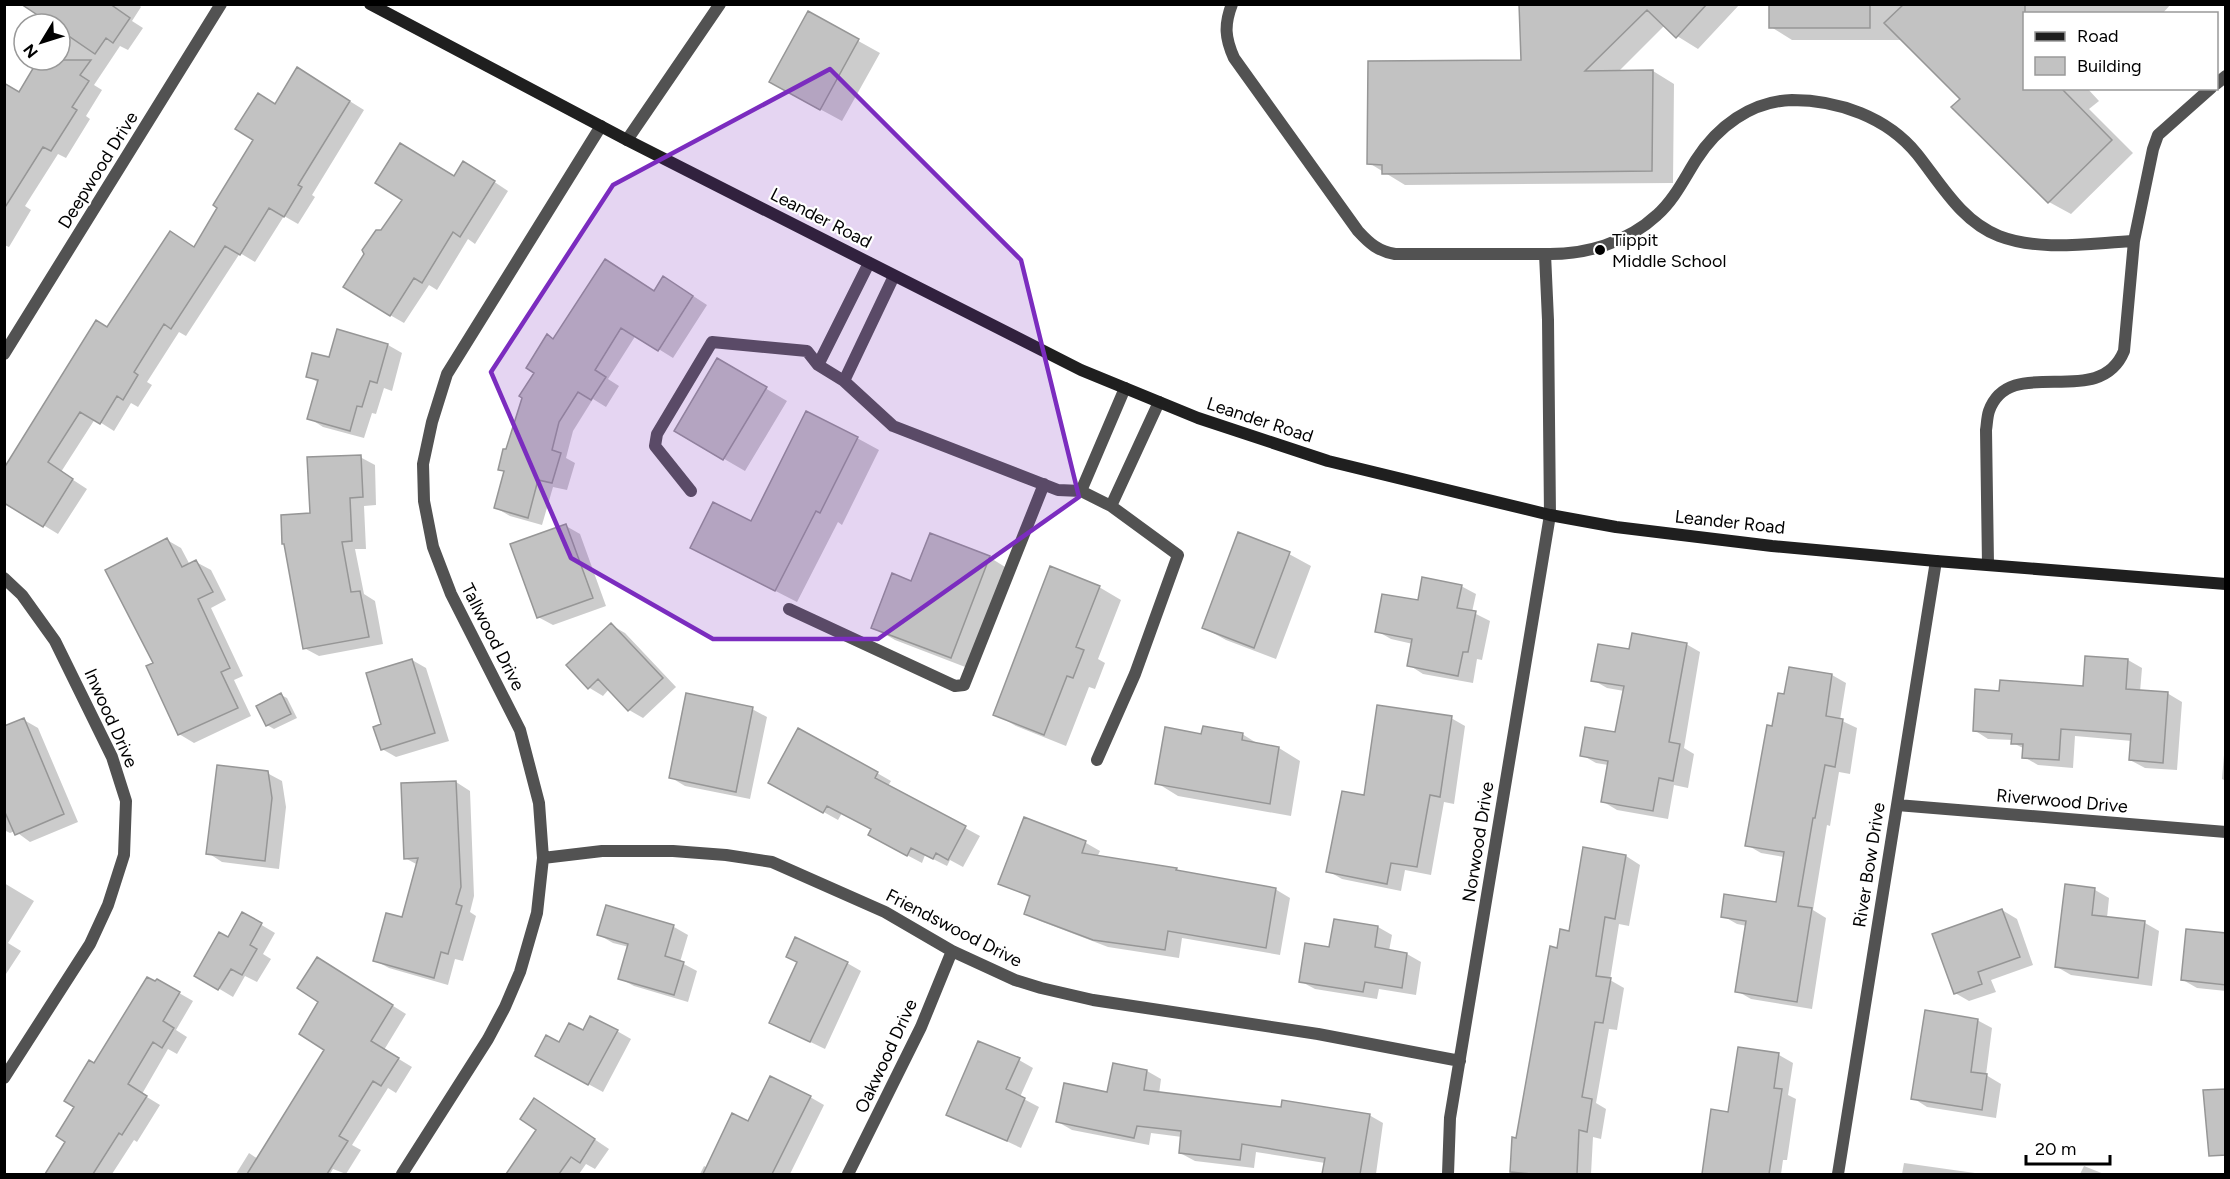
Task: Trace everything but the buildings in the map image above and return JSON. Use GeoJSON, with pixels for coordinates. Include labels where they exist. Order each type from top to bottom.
{"type":"FeatureCollection","features":[{"type":"Feature","properties":{"kind":"main road","name":"Leander Road"},"geometry":{"type":"LineString","coordinates":[[370,4],[627,140],[1081,370],[1198,418],[1328,461],[1550,515],[1616,527],[1936,561],[2226,584]]}},
{"type":"Feature","properties":{"kind":"street","name":"Deepwood Drive"},"geometry":{"type":"LineString","coordinates":[[4,354],[221,4]]}},
{"type":"Feature","properties":{"kind":"street"},"geometry":{"type":"LineString","coordinates":[[627,140],[720,4]]}},
{"type":"Feature","properties":{"kind":"street"},"geometry":{"type":"LineString","coordinates":[[1232,4],[1225,31],[1234,58],[1358,231],[1381,252],[1568,255],[1603,246],[1629,235],[1658,215],[1670,201],[1707,144],[1721,130],[1751,109],[1768,103],[1790,100],[1832,104],[1888,127],[1916,153],[1964,214],[1997,235],[2017,241],[2052,245],[2134,242]]}},
{"type":"Feature","properties":{"kind":"street"},"geometry":{"type":"LineString","coordinates":[[1988,564],[1986,430],[1989,411],[1995,400],[2014,386],[2027,382],[2084,381],[2098,378],[2110,372],[2120,361],[2124,351],[2134,242],[2153,149],[2158,135],[2209,90]]}},
{"type":"Feature","properties":{"kind":"street","name":"Tallwood Drive"},"geometry":{"type":"LineString","coordinates":[[402,1174],[506,1007],[520,972],[537,913],[543,858],[539,803],[520,730],[451,594],[433,547],[424,501],[423,464],[432,423],[447,374],[601,126]]}},
{"type":"Feature","properties":{"kind":"street","name":"Norwood Drive"},"geometry":{"type":"LineString","coordinates":[[1448,1174],[1450,1118],[1550,515],[1545,255]]}},
{"type":"Feature","properties":{"kind":"street"},"geometry":{"type":"LineString","coordinates":[[818,364],[869,263]]}},
{"type":"Feature","properties":{"kind":"street"},"geometry":{"type":"LineString","coordinates":[[844,381],[894,276]]}},
{"type":"Feature","properties":{"kind":"street"},"geometry":{"type":"LineString","coordinates":[[691,491],[655,446],[657,434],[712,342],[807,351],[818,364],[844,381],[893,426],[1058,490],[1081,491],[1111,506],[1178,555],[1135,674],[1097,760]]}},
{"type":"Feature","properties":{"kind":"street"},"geometry":{"type":"LineString","coordinates":[[1081,491],[1125,388]]}},
{"type":"Feature","properties":{"kind":"street"},"geometry":{"type":"LineString","coordinates":[[1111,506],[1159,402]]}},
{"type":"Feature","properties":{"kind":"street"},"geometry":{"type":"LineString","coordinates":[[789,609],[956,686],[964,685],[1044,484]]}},
{"type":"Feature","properties":{"kind":"street","name":"River Bow Drive"},"geometry":{"type":"LineString","coordinates":[[1838,1174],[1936,561]]}},
{"type":"Feature","properties":{"kind":"street","name":"Inwood Drive"},"geometry":{"type":"LineString","coordinates":[[4,578],[22,595],[56,641],[112,757],[126,801],[124,855],[108,905],[90,944],[4,1078]]}},
{"type":"Feature","properties":{"kind":"street","name":"Riverwood Drive"},"geometry":{"type":"LineString","coordinates":[[1897,806],[2226,832]]}},
{"type":"Feature","properties":{"kind":"street","name":"Friendswood Drive"},"geometry":{"type":"LineString","coordinates":[[543,858],[602,851],[673,851],[726,855],[772,862],[885,912],[951,951],[1015,980],[1093,1000],[1318,1034],[1460,1061]]}},
{"type":"Feature","properties":{"kind":"street","name":"Oakwood Drive"},"geometry":{"type":"LineString","coordinates":[[848,1174],[921,1027],[951,951]]}},
{"type":"Feature","properties":{"kind":"highlighted area"},"geometry":{"type":"Polygon","coordinates":[[[830,69],[1021,260],[1079,497],[878,639],[713,639],[571,558],[491,372],[613,185],[830,69]]]}},
{"type":"Feature","properties":{"kind":"place","name":"Tippit Middle School"},"geometry":{"type":"Point","coordinates":[1600,250]}}]}
